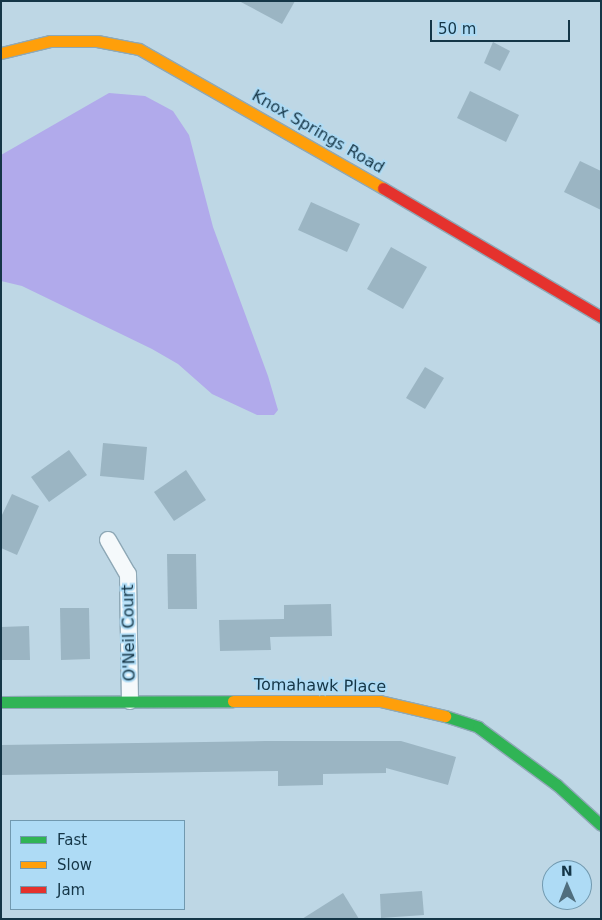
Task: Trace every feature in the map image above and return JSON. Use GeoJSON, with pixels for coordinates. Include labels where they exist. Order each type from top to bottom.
{"type":"FeatureCollection","features":[{"type":"Feature","properties":{"kind":"street","name":"Knox Springs Road"},"geometry":{"type":"LineString","coordinates":[[1,53],[50,41],[97,41],[139,49],[448,225],[601,317]]}},
{"type":"Feature","properties":{"kind":"street","name":"O'Neil Court"},"geometry":{"type":"LineString","coordinates":[[108,540],[128,574],[130,701]]}},
{"type":"Feature","properties":{"kind":"street","name":"Tomahawk Place"},"geometry":{"type":"LineString","coordinates":[[1,702],[380,701],[422,708],[478,727],[557,785],[601,825]]}},
{"type":"Feature","properties":{"kind":"shaded area"},"geometry":{"type":"Polygon","coordinates":[[[109,93],[145,96],[173,111],[189,135],[213,227],[268,376],[278,410],[274,415],[257,415],[212,394],[178,364],[152,349],[22,286],[1,281],[1,155],[109,93]]]}},
{"type":"Feature","properties":{"kind":"building"},"geometry":{"type":"Polygon","coordinates":[[[239,1],[295,1],[282,24],[239,1]]]}},
{"type":"Feature","properties":{"kind":"building"},"geometry":{"type":"Polygon","coordinates":[[[493,42],[510,51],[500,71],[484,63],[493,42]]]}},
{"type":"Feature","properties":{"kind":"building"},"geometry":{"type":"Polygon","coordinates":[[[470,91],[519,115],[506,142],[457,118],[470,91]]]}},
{"type":"Feature","properties":{"kind":"building"},"geometry":{"type":"Polygon","coordinates":[[[580,161],[601,171],[601,210],[564,192],[580,161]]]}},
{"type":"Feature","properties":{"kind":"building"},"geometry":{"type":"Polygon","coordinates":[[[311,202],[360,224],[347,252],[298,230],[311,202]]]}},
{"type":"Feature","properties":{"kind":"building"},"geometry":{"type":"Polygon","coordinates":[[[391,247],[427,267],[403,309],[367,289],[391,247]]]}},
{"type":"Feature","properties":{"kind":"building"},"geometry":{"type":"Polygon","coordinates":[[[425,367],[444,378],[425,409],[406,398],[425,367]]]}},
{"type":"Feature","properties":{"kind":"building"},"geometry":{"type":"Polygon","coordinates":[[[103,443],[147,447],[144,480],[100,476],[103,443]]]}},
{"type":"Feature","properties":{"kind":"building"},"geometry":{"type":"Polygon","coordinates":[[[69,450],[87,475],[49,502],[31,477],[69,450]]]}},
{"type":"Feature","properties":{"kind":"building"},"geometry":{"type":"Polygon","coordinates":[[[186,470],[206,500],[174,521],[154,492],[186,470]]]}},
{"type":"Feature","properties":{"kind":"building"},"geometry":{"type":"Polygon","coordinates":[[[12,494],[39,506],[17,555],[1,548],[1,517],[12,494]]]}},
{"type":"Feature","properties":{"kind":"building"},"geometry":{"type":"Polygon","coordinates":[[[167,554],[196,554],[197,609],[168,609],[167,554]]]}},
{"type":"Feature","properties":{"kind":"building"},"geometry":{"type":"Polygon","coordinates":[[[331,604],[332,636],[270,637],[271,650],[220,651],[219,620],[284,619],[284,605],[331,604]]]}},
{"type":"Feature","properties":{"kind":"building"},"geometry":{"type":"Polygon","coordinates":[[[60,608],[89,608],[90,659],[61,660],[60,608]]]}},
{"type":"Feature","properties":{"kind":"building"},"geometry":{"type":"Polygon","coordinates":[[[29,626],[30,660],[1,660],[1,627],[29,626]]]}},
{"type":"Feature","properties":{"kind":"building"},"geometry":{"type":"Polygon","coordinates":[[[401,741],[456,757],[448,785],[386,768],[386,773],[323,774],[323,785],[278,786],[278,771],[1,775],[1,745],[401,741]]]}},
{"type":"Feature","properties":{"kind":"building"},"geometry":{"type":"Polygon","coordinates":[[[422,891],[424,915],[381,918],[380,894],[422,891]]]}},
{"type":"Feature","properties":{"kind":"building"},"geometry":{"type":"Polygon","coordinates":[[[343,893],[359,919],[302,919],[343,893]]]}},
{"type":"Feature","properties":{"kind":"traffic: fast"},"geometry":{"type":"LineString","coordinates":[[1,702],[233,701]]}},
{"type":"Feature","properties":{"kind":"traffic: fast"},"geometry":{"type":"LineString","coordinates":[[445,716],[478,727],[557,785],[601,825]]}},
{"type":"Feature","properties":{"kind":"traffic: slow"},"geometry":{"type":"LineString","coordinates":[[1,53],[50,41],[97,41],[139,49],[383,188]]}},
{"type":"Feature","properties":{"kind":"traffic: slow"},"geometry":{"type":"LineString","coordinates":[[233,701],[380,701],[445,716]]}},
{"type":"Feature","properties":{"kind":"traffic: jam"},"geometry":{"type":"LineString","coordinates":[[383,188],[601,317]]}}]}
